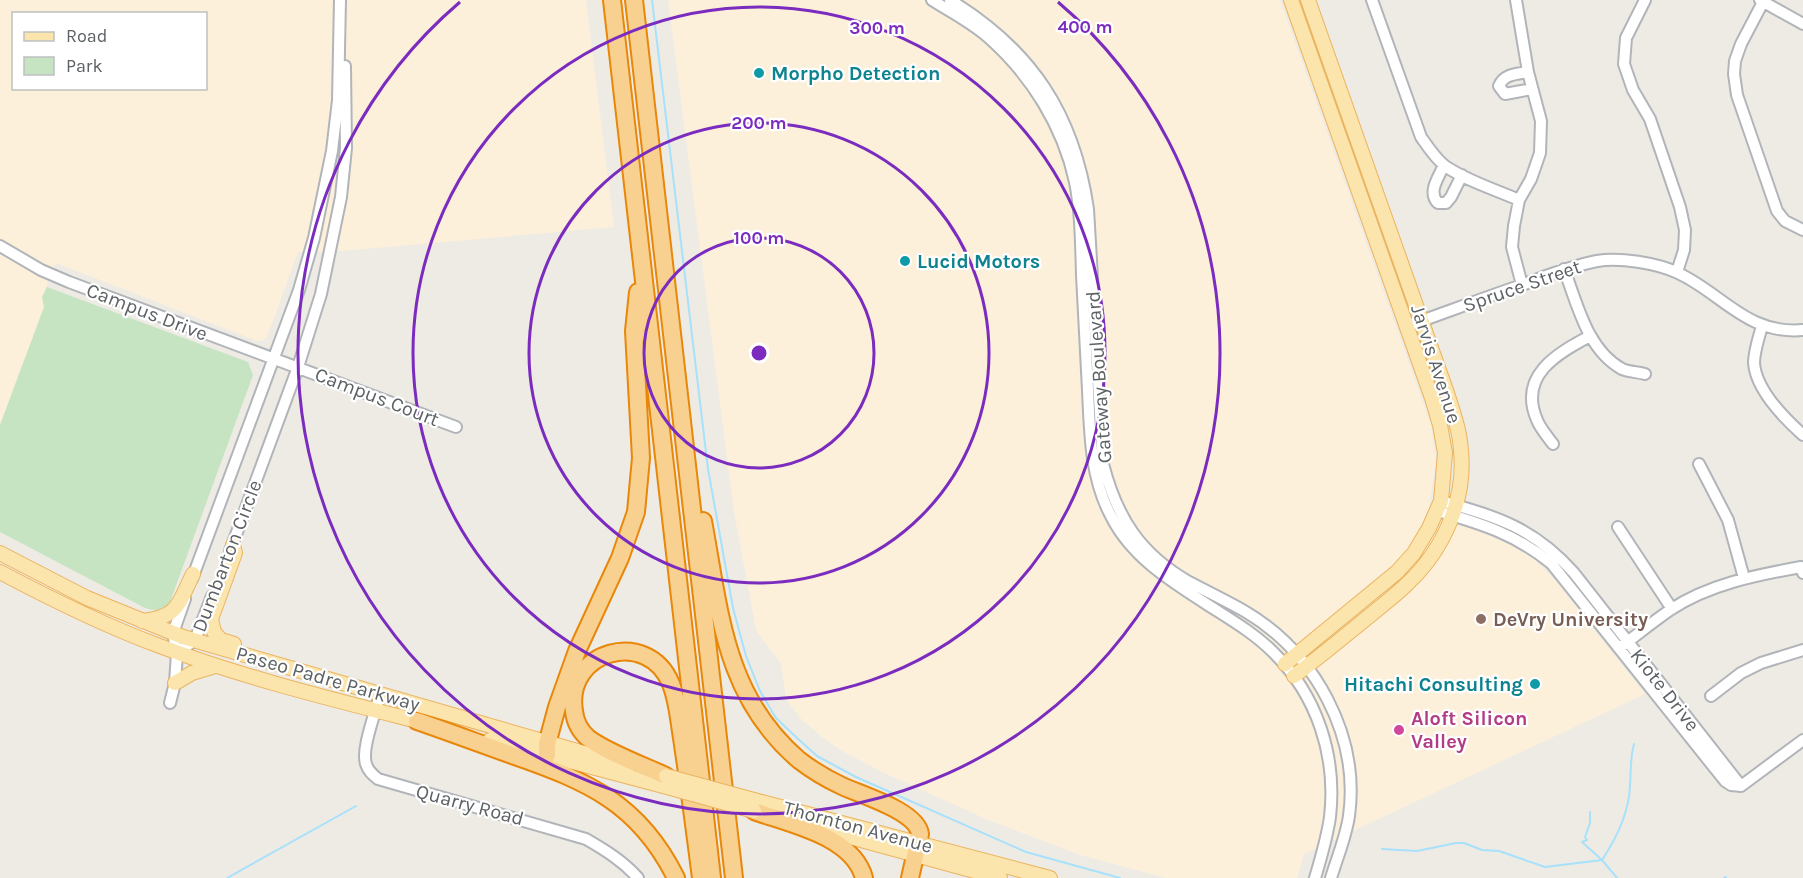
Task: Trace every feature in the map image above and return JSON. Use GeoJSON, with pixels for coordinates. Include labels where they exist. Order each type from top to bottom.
{"type":"FeatureCollection","features":[{"type":"Feature","properties":{"kind":"highway"},"geometry":{"type":"LineString","coordinates":[[604,0],[690,751],[702,878]]}},
{"type":"Feature","properties":{"kind":"highway"},"geometry":{"type":"LineString","coordinates":[[612,0],[712,878]]}},
{"type":"Feature","properties":{"kind":"highway"},"geometry":{"type":"LineString","coordinates":[[634,0],[734,878]]}},
{"type":"Feature","properties":{"kind":"highway"},"geometry":{"type":"LineString","coordinates":[[547,749],[557,707],[576,651],[620,558],[636,512],[641,458],[634,331],[638,291]]}},
{"type":"Feature","properties":{"kind":"highway"},"geometry":{"type":"LineString","coordinates":[[677,382],[727,643],[743,689],[755,710],[785,747],[820,774],[906,816],[919,828],[910,878]]}},
{"type":"Feature","properties":{"kind":"highway"},"geometry":{"type":"LineString","coordinates":[[667,782],[588,738],[579,728],[572,702],[574,688],[580,675],[604,654],[631,651],[644,656],[664,671],[672,685],[702,878]]}},
{"type":"Feature","properties":{"kind":"highway"},"geometry":{"type":"LineString","coordinates":[[712,688],[745,878]]}},
{"type":"Feature","properties":{"kind":"highway"},"geometry":{"type":"LineString","coordinates":[[417,721],[563,773],[599,791],[615,802],[644,830],[656,844],[676,878]]}},
{"type":"Feature","properties":{"kind":"highway"},"geometry":{"type":"LineString","coordinates":[[754,805],[842,845],[853,856],[864,878]]}},
{"type":"Feature","properties":{"kind":"main road","name":"Jarvis Avenue"},"geometry":{"type":"LineString","coordinates":[[1290,0],[1407,326],[1440,425],[1445,453],[1439,506],[1414,553],[1397,572],[1297,655],[1290,670]]}},
{"type":"Feature","properties":{"kind":"main road","name":"Jarvis Avenue"},"geometry":{"type":"LineString","coordinates":[[1290,670],[1306,667],[1408,583],[1427,562],[1455,511],[1462,452],[1456,421],[1422,321],[1308,0]]}},
{"type":"Feature","properties":{"kind":"main road"},"geometry":{"type":"LineString","coordinates":[[233,545],[235,554],[211,619],[214,632],[221,640],[333,674],[339,681]]}},
{"type":"Feature","properties":{"kind":"main road","name":"Paseo Padre Parkway"},"geometry":{"type":"LineString","coordinates":[[0,553],[87,598],[173,633],[339,681],[547,749],[667,782]]}},
{"type":"Feature","properties":{"kind":"main road","name":"Paseo Padre Parkway"},"geometry":{"type":"LineString","coordinates":[[0,572],[80,612],[177,653],[215,666],[376,711],[547,749]]}},
{"type":"Feature","properties":{"kind":"main road"},"geometry":{"type":"LineString","coordinates":[[141,621],[167,616],[176,609],[194,574]]}},
{"type":"Feature","properties":{"kind":"main road"},"geometry":{"type":"LineString","coordinates":[[175,683],[192,673],[215,666]]}},
{"type":"Feature","properties":{"kind":"main road","name":"Thornton Avenue"},"geometry":{"type":"LineString","coordinates":[[667,782],[917,849],[1050,878]]}},
{"type":"Feature","properties":{"kind":"main road","name":"Thornton Avenue"},"geometry":{"type":"LineString","coordinates":[[917,849],[1000,878]]}},
{"type":"Feature","properties":{"kind":"street","name":"Dumbarton Circle"},"geometry":{"type":"LineString","coordinates":[[340,0],[347,100],[346,148],[340,197],[321,294],[298,367],[233,545],[195,640],[177,653],[173,633],[299,291],[324,196],[338,100],[340,0]]}},
{"type":"Feature","properties":{"kind":"street","name":"Gateway Boulevard"},"geometry":{"type":"LineString","coordinates":[[932,0],[986,36],[1009,57],[1042,101],[1067,155],[1075,182],[1079,210],[1094,466],[1111,518],[1141,558],[1162,575],[1257,639],[1290,670],[1311,701],[1323,732],[1332,791],[1330,819],[1315,878]]}},
{"type":"Feature","properties":{"kind":"street","name":"Gateway Boulevard"},"geometry":{"type":"LineString","coordinates":[[950,0],[992,28],[1016,51],[1050,96],[1065,124],[1076,152],[1084,180],[1088,209],[1103,464],[1119,513],[1148,551],[1168,569],[1246,612],[1268,627],[1297,655],[1321,688],[1342,732],[1349,760],[1349,817],[1331,878]]}},
{"type":"Feature","properties":{"kind":"street"},"geometry":{"type":"LineString","coordinates":[[1372,0],[1421,137],[1432,153],[1444,165],[1462,175],[1519,200]]}},
{"type":"Feature","properties":{"kind":"street"},"geometry":{"type":"LineString","coordinates":[[1516,0],[1528,72],[1541,121],[1540,153],[1531,180],[1519,200],[1512,247],[1522,285]]}},
{"type":"Feature","properties":{"kind":"street"},"geometry":{"type":"LineString","coordinates":[[1645,0],[1626,38],[1624,63],[1633,90],[1650,119],[1680,207],[1685,230],[1684,250],[1677,272]]}},
{"type":"Feature","properties":{"kind":"street"},"geometry":{"type":"LineString","coordinates":[[1803,24],[1762,1],[1741,44],[1735,61],[1734,74],[1737,95],[1777,212],[1785,221],[1803,230]]}},
{"type":"Feature","properties":{"kind":"street"},"geometry":{"type":"LineString","coordinates":[[1528,72],[1508,76],[1499,86],[1505,94],[1532,89]]}},
{"type":"Feature","properties":{"kind":"street"},"geometry":{"type":"LineString","coordinates":[[1444,165],[1433,191],[1433,198],[1438,203],[1446,203],[1462,175]]}},
{"type":"Feature","properties":{"kind":"street","name":"Campus Drive"},"geometry":{"type":"LineString","coordinates":[[0,246],[41,270],[69,282],[273,360],[298,367]]}},
{"type":"Feature","properties":{"kind":"street","name":"Spruce Street"},"geometry":{"type":"LineString","coordinates":[[1407,326],[1564,269],[1599,260],[1638,261],[1677,272],[1705,288],[1733,310],[1762,326],[1793,331],[1803,330]]}},
{"type":"Feature","properties":{"kind":"street"},"geometry":{"type":"LineString","coordinates":[[1564,269],[1590,336],[1606,356],[1623,369],[1645,374]]}},
{"type":"Feature","properties":{"kind":"street"},"geometry":{"type":"LineString","coordinates":[[1762,326],[1754,364],[1764,392],[1803,435]]}},
{"type":"Feature","properties":{"kind":"street"},"geometry":{"type":"LineString","coordinates":[[1552,444],[1537,422],[1531,400],[1537,374],[1559,352],[1590,336]]}},
{"type":"Feature","properties":{"kind":"street","name":"Campus Court"},"geometry":{"type":"LineString","coordinates":[[298,367],[456,428]]}},
{"type":"Feature","properties":{"kind":"street"},"geometry":{"type":"LineString","coordinates":[[1699,464],[1728,520],[1744,578]]}},
{"type":"Feature","properties":{"kind":"street","name":"Kiote Drive"},"geometry":{"type":"LineString","coordinates":[[1439,506],[1496,529],[1534,549],[1551,563],[1624,645],[1741,786],[1803,740]]}},
{"type":"Feature","properties":{"kind":"street"},"geometry":{"type":"LineString","coordinates":[[1618,527],[1672,609]]}},
{"type":"Feature","properties":{"kind":"street"},"geometry":{"type":"LineString","coordinates":[[1624,645],[1672,609],[1706,592],[1744,578],[1801,567],[1803,573]]}},
{"type":"Feature","properties":{"kind":"street"},"geometry":{"type":"LineString","coordinates":[[1711,696],[1741,673],[1761,663],[1803,650]]}},
{"type":"Feature","properties":{"kind":"street"},"geometry":{"type":"LineString","coordinates":[[170,703],[175,683],[177,653]]}},
{"type":"Feature","properties":{"kind":"street","name":"Quarry Road"},"geometry":{"type":"LineString","coordinates":[[380,694],[365,750],[365,763],[378,779],[586,839],[608,851],[638,878]]}},
{"type":"Feature","properties":{"kind":"shaded area"},"geometry":{"type":"Polygon","coordinates":[[[0,0],[586,0],[614,227],[341,251],[298,252],[267,337],[262,341],[56,263],[42,297],[44,307],[0,425],[0,0]]]}},
{"type":"Feature","properties":{"kind":"shaded area"},"geometry":{"type":"Polygon","coordinates":[[[668,0],[1280,0],[1431,425],[1436,462],[1428,514],[1488,533],[1528,553],[1556,581],[1645,694],[1304,854],[1297,878],[1166,878],[1080,855],[986,819],[882,772],[842,751],[822,737],[802,720],[786,699],[781,664],[756,630],[734,512],[668,0]]]}},
{"type":"Feature","properties":{"kind":"green space"},"geometry":{"type":"Polygon","coordinates":[[[47,287],[248,362],[253,375],[170,602],[162,609],[145,608],[0,532],[0,425],[44,307],[42,297],[47,287]]]}},
{"type":"Feature","properties":{"kind":"waterway"},"geometry":{"type":"LineString","coordinates":[[652,0],[708,469],[733,608],[746,656],[760,691],[776,718],[817,756],[856,777],[1026,852],[1120,878]]}},
{"type":"Feature","properties":{"kind":"waterway"},"geometry":{"type":"LineString","coordinates":[[1382,849],[1417,851],[1464,843],[1482,850],[1499,851],[1545,867],[1602,860],[1617,834],[1627,806],[1634,744]]}},
{"type":"Feature","properties":{"kind":"waterway"},"geometry":{"type":"LineString","coordinates":[[227,878],[356,806]]}},
{"type":"Feature","properties":{"kind":"waterway"},"geometry":{"type":"LineString","coordinates":[[1590,812],[1590,823],[1585,837],[1587,840],[1582,842],[1617,878]]}},
{"type":"Feature","properties":{"kind":"place","name":"Morpho Detection"},"geometry":{"type":"Point","coordinates":[759,73]}},
{"type":"Feature","properties":{"kind":"place","name":"Lucid Motors"},"geometry":{"type":"Point","coordinates":[905,261]}},
{"type":"Feature","properties":{"kind":"place","name":"DeVry University"},"geometry":{"type":"Point","coordinates":[1481,619]}},
{"type":"Feature","properties":{"kind":"place","name":"Hitachi Consulting"},"geometry":{"type":"Point","coordinates":[1535,684]}},
{"type":"Feature","properties":{"kind":"place","name":"Aloft Silicon Valley"},"geometry":{"type":"Point","coordinates":[1399,730]}}]}
